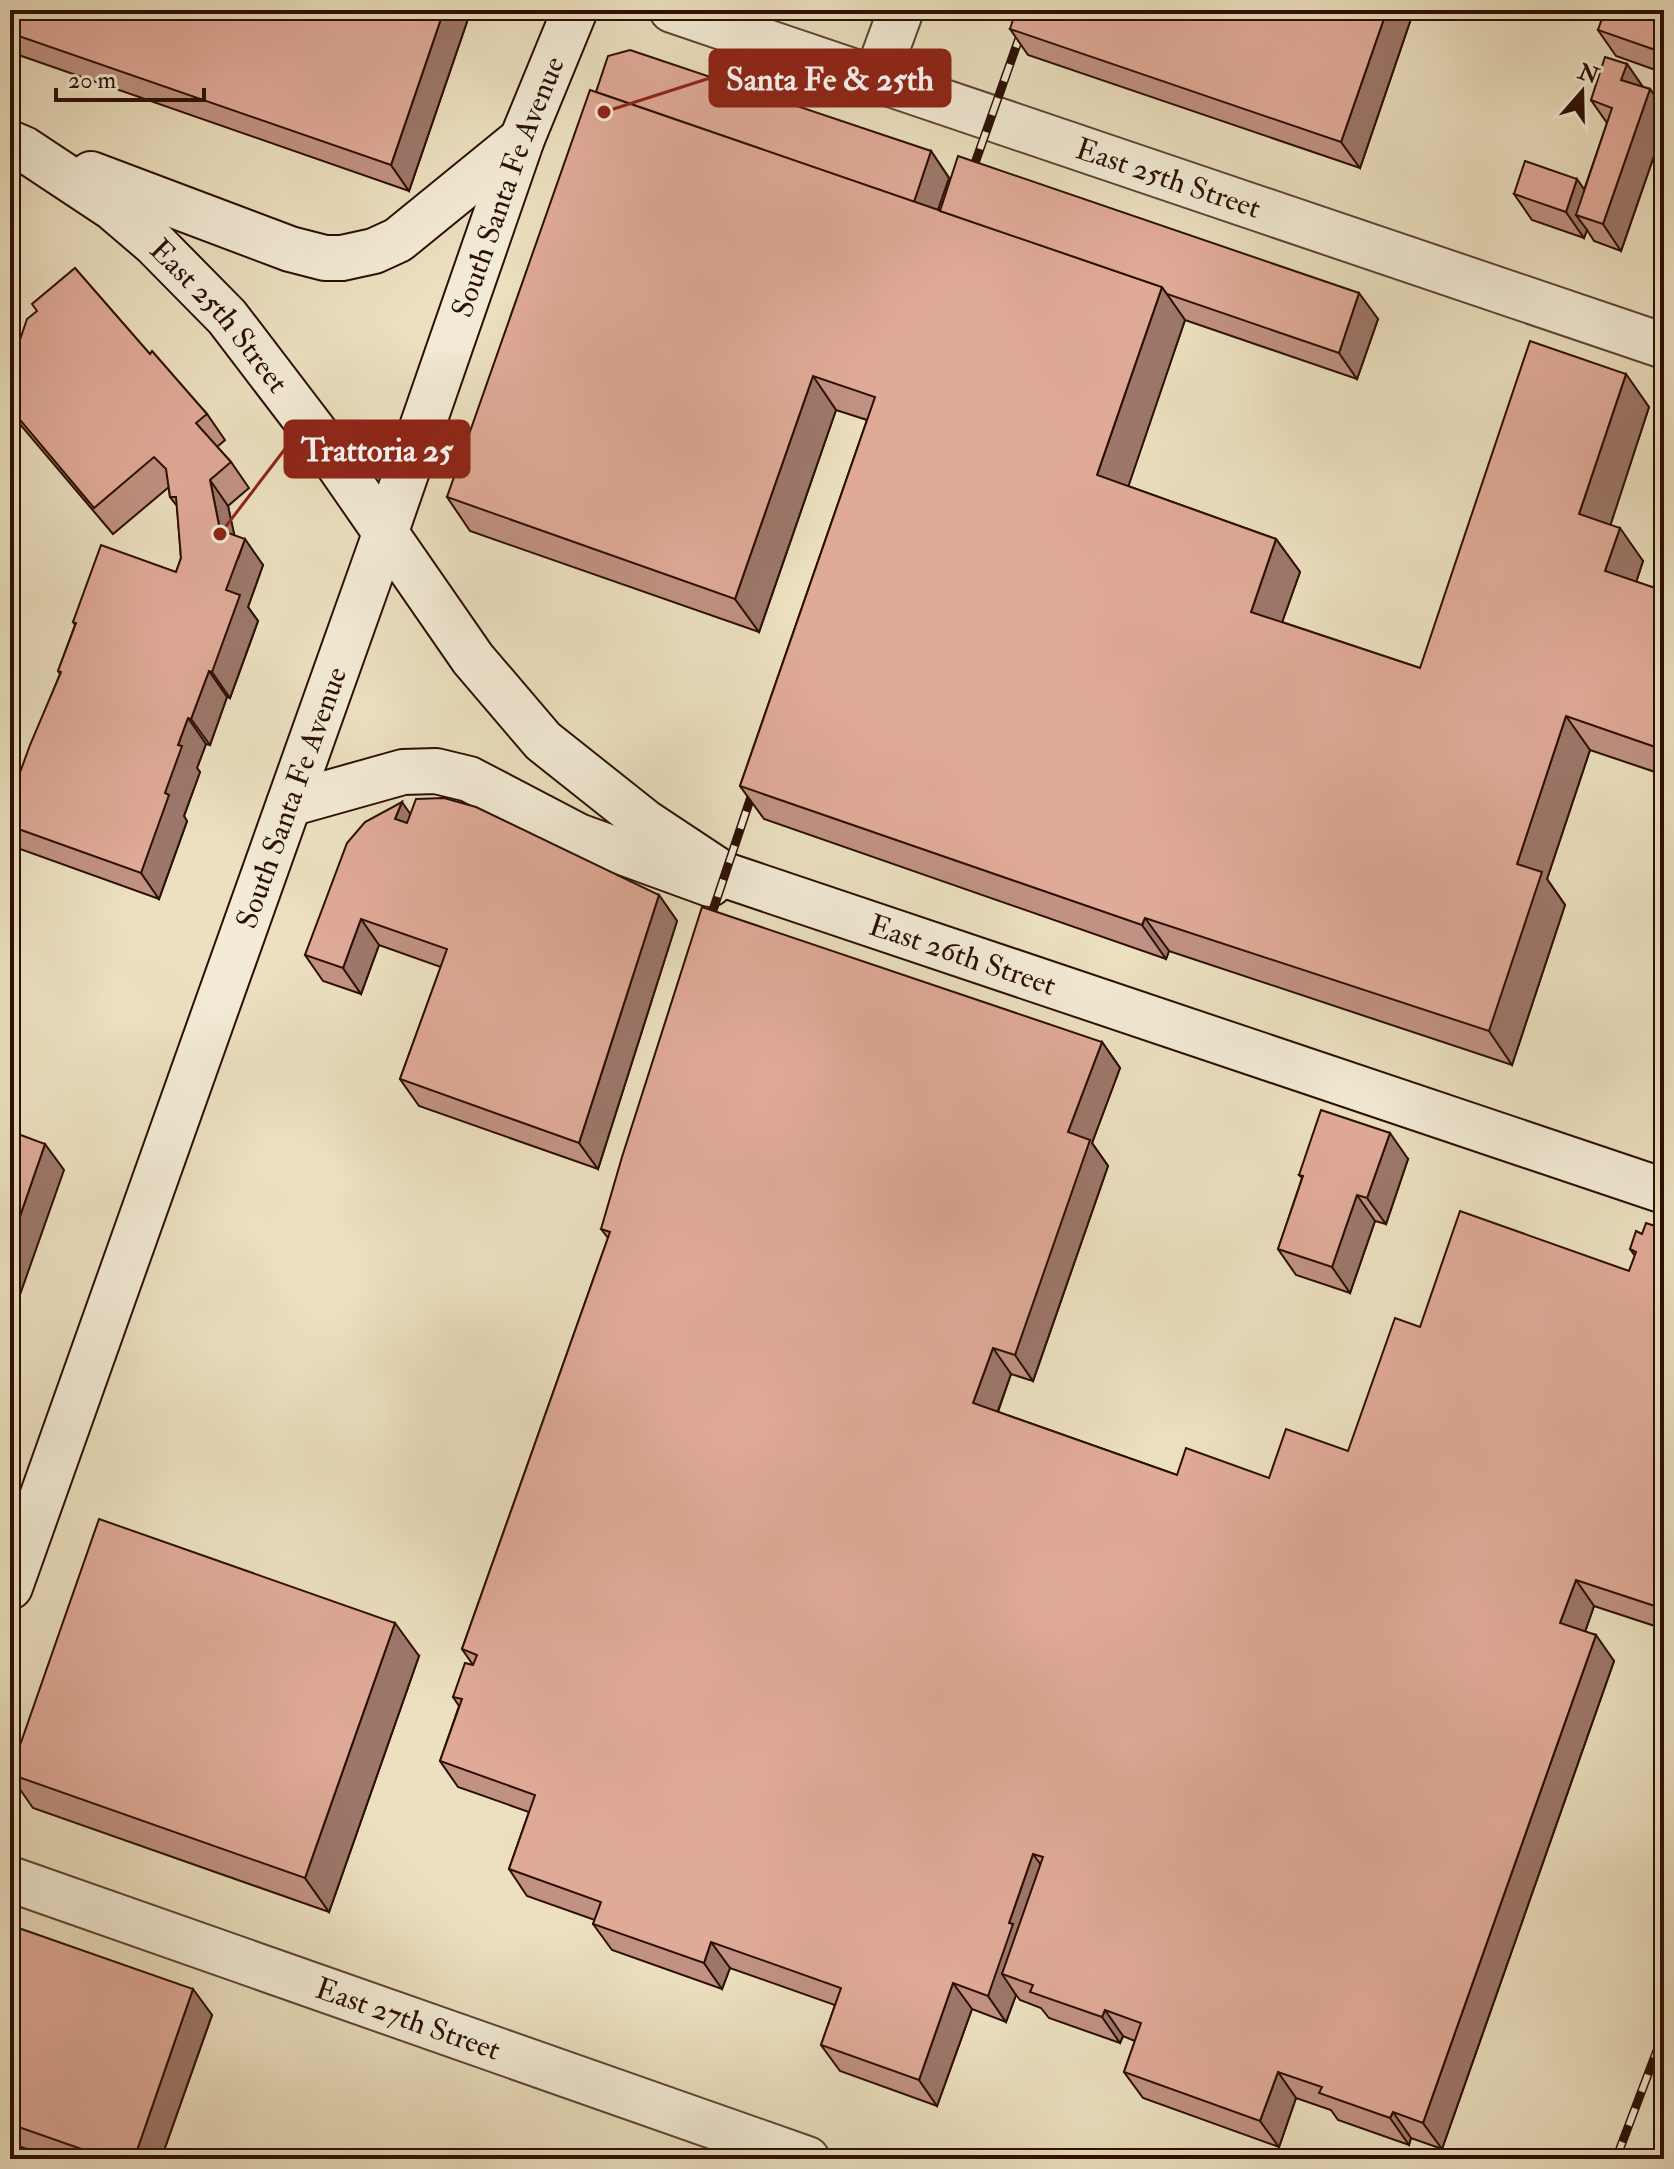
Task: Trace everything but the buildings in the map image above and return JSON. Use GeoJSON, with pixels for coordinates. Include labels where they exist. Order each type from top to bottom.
{"type":"FeatureCollection","features":[{"type":"Feature","properties":{"kind":"street","name":"South Santa Fe Avenue"},"geometry":{"type":"LineString","coordinates":[[10,1587],[385,534],[522,139],[575,10]]}},
{"type":"Feature","properties":{"kind":"street","name":"East 25th Street"},"geometry":{"type":"LineString","coordinates":[[672,10],[1664,346]]}},
{"type":"Feature","properties":{"kind":"street"},"geometry":{"type":"LineString","coordinates":[[876,78],[901,10]]}},
{"type":"Feature","properties":{"kind":"street"},"geometry":{"type":"LineString","coordinates":[[17,146],[290,249],[325,258],[342,258],[374,251],[398,240],[522,139]]}},
{"type":"Feature","properties":{"kind":"street","name":"East 25th Street"},"geometry":{"type":"LineString","coordinates":[[17,146],[113,208],[154,243],[227,317],[324,444],[385,534]]}},
{"type":"Feature","properties":{"kind":"street","name":"East 26th Street"},"geometry":{"type":"LineString","coordinates":[[385,534],[473,659],[543,741],[645,822],[725,875],[1664,1191]]}},
{"type":"Feature","properties":{"kind":"street"},"geometry":{"type":"LineString","coordinates":[[289,804],[403,772],[436,771],[469,779],[578,836],[649,864],[721,887],[812,906]]}},
{"type":"Feature","properties":{"kind":"street","name":"East 27th Street"},"geometry":{"type":"LineString","coordinates":[[10,1879],[807,2159]]}},
{"type":"Feature","properties":{"kind":"railway"},"geometry":{"type":"LineString","coordinates":[[968,183],[1029,10]]}},
{"type":"Feature","properties":{"kind":"railway"},"geometry":{"type":"LineString","coordinates":[[706,931],[757,779]]}},
{"type":"Feature","properties":{"kind":"railway"},"geometry":{"type":"LineString","coordinates":[[1616,2159],[1664,2032]]}},
{"type":"Feature","properties":{"kind":"place","name":"Santa Fe & 25th"},"geometry":{"type":"Point","coordinates":[604,112]}},
{"type":"Feature","properties":{"kind":"place","name":"Trattoria 25"},"geometry":{"type":"Point","coordinates":[220,534]}}]}
